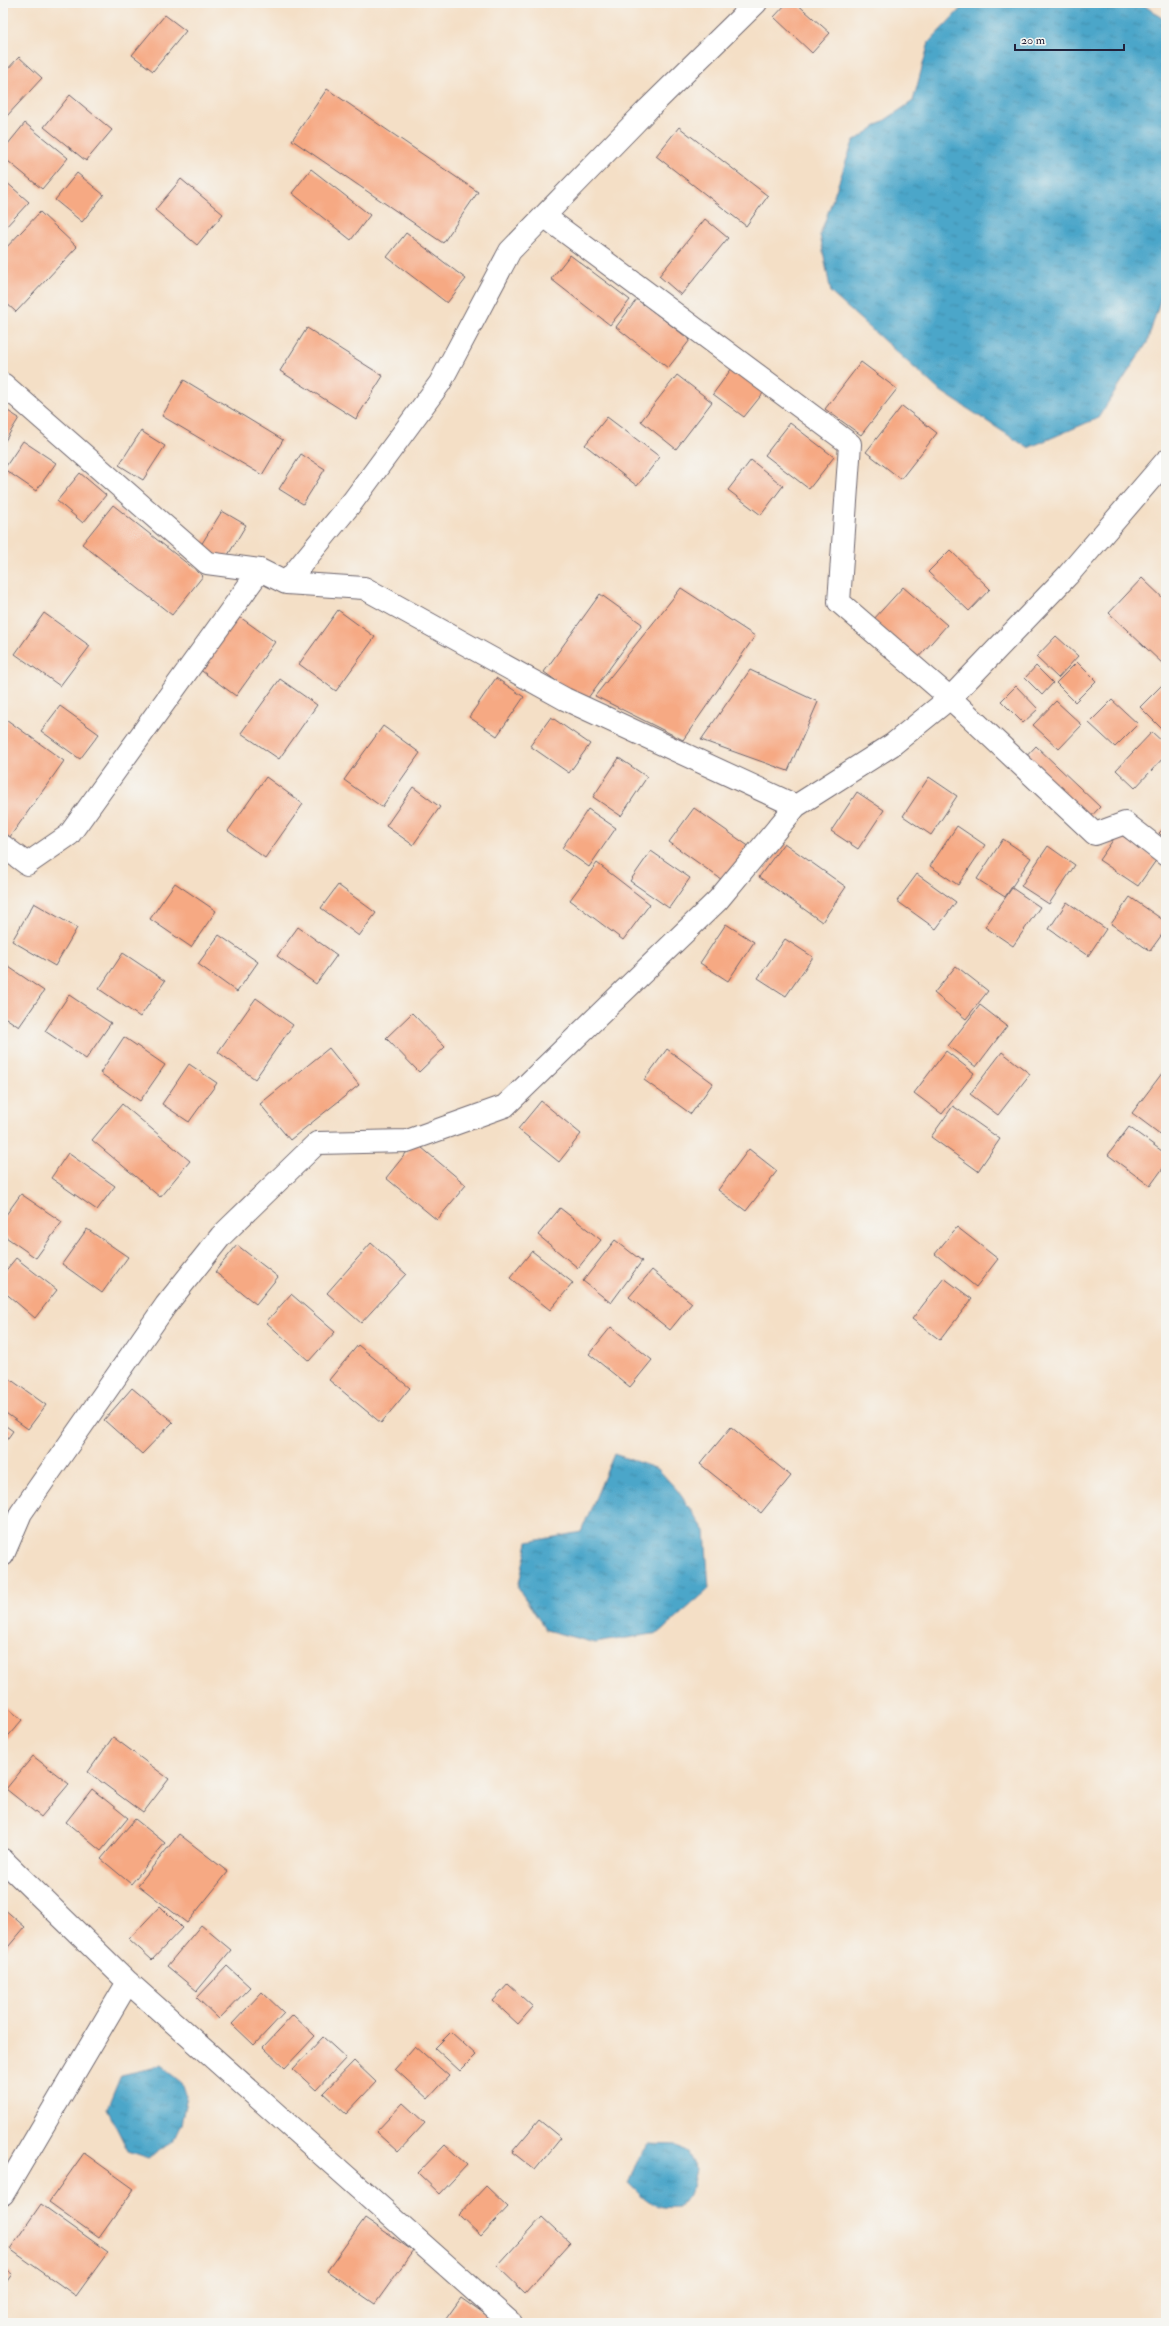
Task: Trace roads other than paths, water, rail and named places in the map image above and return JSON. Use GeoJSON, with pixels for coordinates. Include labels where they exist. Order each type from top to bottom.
{"type":"FeatureCollection","features":[{"type":"Feature","properties":{"kind":"street"},"geometry":{"type":"LineString","coordinates":[[286,583],[354,501],[440,383],[510,251],[648,109],[756,3]]}},
{"type":"Feature","properties":{"kind":"street"},"geometry":{"type":"LineString","coordinates":[[544,216],[850,444],[839,602],[950,698],[1095,834],[1124,823],[1166,855]]}},
{"type":"Feature","properties":{"kind":"street"},"geometry":{"type":"LineString","coordinates":[[3,384],[208,563],[260,570],[286,583],[364,588],[565,699],[796,806]]}},
{"type":"Feature","properties":{"kind":"street"},"geometry":{"type":"LineString","coordinates":[[3,1555],[21,1513],[166,1305],[221,1236],[317,1144],[407,1141],[506,1106],[718,900],[796,806],[892,745],[950,698],[1068,575],[1166,461]]}},
{"type":"Feature","properties":{"kind":"street"},"geometry":{"type":"LineString","coordinates":[[3,846],[27,864],[68,835],[260,570]]}},
{"type":"Feature","properties":{"kind":"street"},"geometry":{"type":"LineString","coordinates":[[3,1860],[128,1982],[511,2323]]}},
{"type":"Feature","properties":{"kind":"street"},"geometry":{"type":"LineString","coordinates":[[3,2194],[128,1982]]}},
{"type":"Feature","properties":{"kind":"water"},"geometry":{"type":"Polygon","coordinates":[[[966,3],[1141,3],[1166,21],[1166,281],[1147,343],[1098,418],[1028,448],[939,390],[831,293],[820,235],[853,142],[913,101],[929,42],[966,3]]]}},
{"type":"Feature","properties":{"kind":"water"},"geometry":{"type":"Polygon","coordinates":[[[614,1454],[658,1469],[678,1491],[705,1531],[709,1589],[659,1633],[595,1643],[546,1630],[518,1588],[528,1542],[581,1532],[614,1454]]]}},
{"type":"Feature","properties":{"kind":"water"},"geometry":{"type":"Polygon","coordinates":[[[161,2066],[182,2083],[187,2096],[181,2124],[173,2141],[149,2158],[128,2151],[107,2109],[121,2075],[161,2066]]]}},
{"type":"Feature","properties":{"kind":"water"},"geometry":{"type":"Polygon","coordinates":[[[649,2144],[676,2145],[688,2152],[697,2170],[693,2188],[679,2207],[662,2207],[650,2203],[628,2183],[637,2160],[649,2144]]]}}]}
